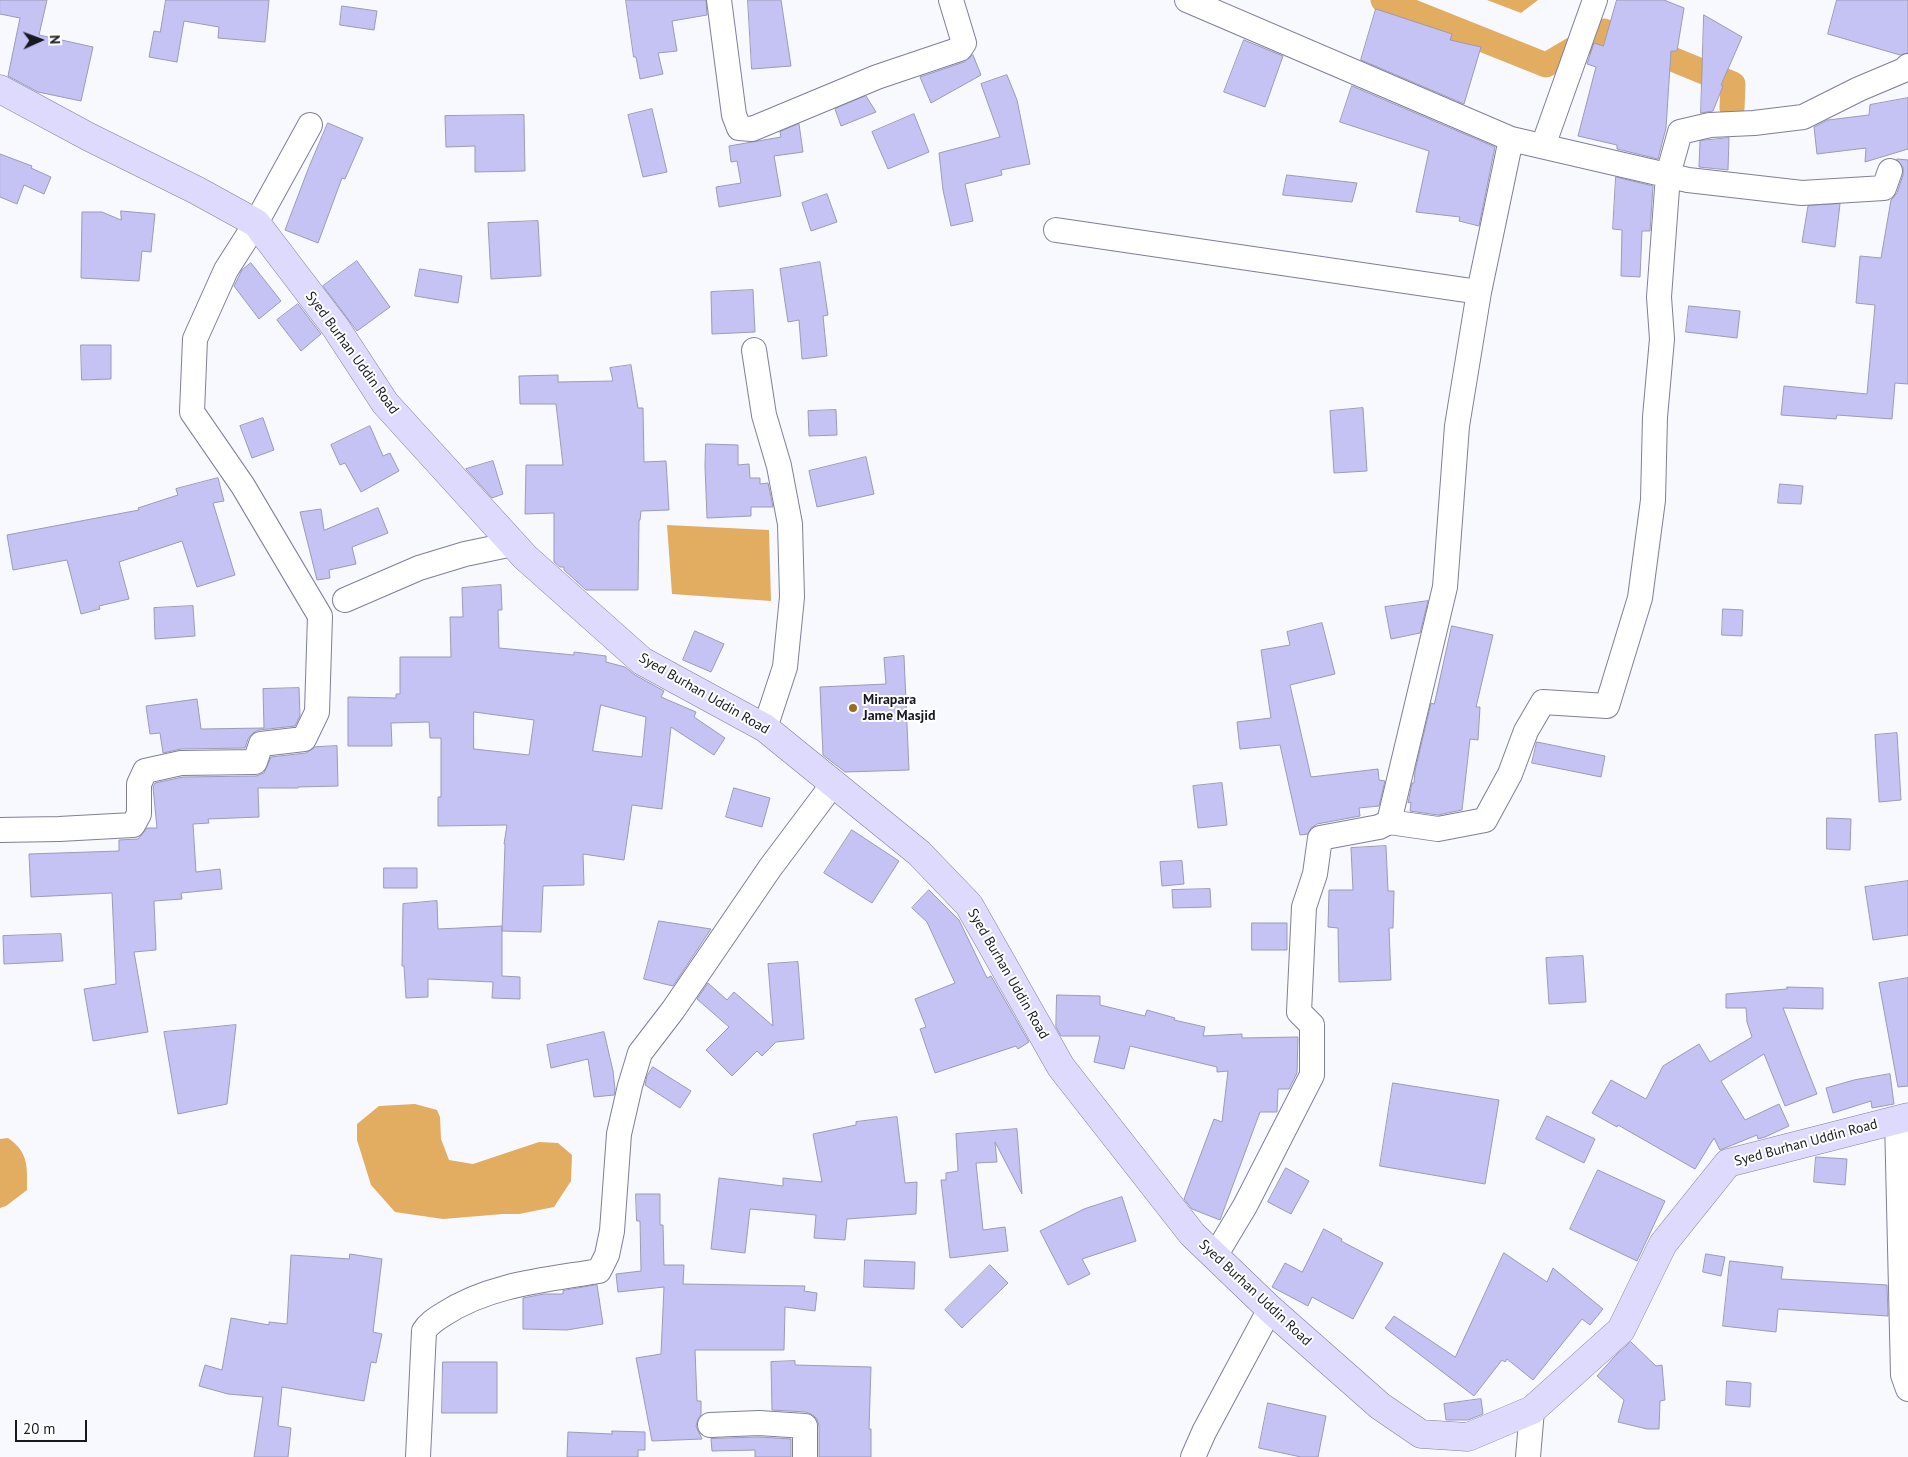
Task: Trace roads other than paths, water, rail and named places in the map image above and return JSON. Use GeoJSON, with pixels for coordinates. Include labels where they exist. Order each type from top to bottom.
{"type":"FeatureCollection","features":[{"type":"Feature","properties":{"kind":"street"},"geometry":{"type":"LineString","coordinates":[[719,0],[734,115],[739,128],[752,129],[877,77],[960,49],[964,43],[951,0]]}},
{"type":"Feature","properties":{"kind":"street"},"geometry":{"type":"LineString","coordinates":[[1186,0],[1511,139],[1688,180],[1802,193],[1884,188],[1890,171]]}},
{"type":"Feature","properties":{"kind":"street"},"geometry":{"type":"LineString","coordinates":[[1543,146],[1595,0]]}},
{"type":"Feature","properties":{"kind":"street"},"geometry":{"type":"LineString","coordinates":[[1215,1256],[1245,1206],[1312,1075],[1312,1025],[1299,1012],[1304,907],[1315,874],[1320,838],[1379,828],[1390,822],[1438,829],[1485,820],[1510,774],[1526,731],[1543,702],[1607,706],[1640,598],[1653,500],[1655,417],[1662,340],[1659,297],[1668,175],[1680,132],[1710,125],[1754,123],[1803,117],[1858,89],[1904,70],[1908,66]]}},
{"type":"Feature","properties":{"kind":"street","name":"Syed Burhan Uddin Road"},"geometry":{"type":"LineString","coordinates":[[0,89],[89,137],[196,190],[256,224],[336,328],[385,403],[525,557],[642,661],[765,728],[919,853],[969,905],[1061,1066],[1192,1234],[1270,1309],[1380,1406],[1421,1434],[1468,1437],[1532,1410],[1621,1330],[1663,1244],[1728,1163],[1903,1118]]}},
{"type":"Feature","properties":{"kind":"street"},"geometry":{"type":"LineString","coordinates":[[0,830],[133,825],[139,814],[139,784],[145,771],[181,763],[255,762],[261,744],[304,739],[317,712],[320,616],[243,486],[192,412],[195,339],[226,270],[256,224],[310,125]]}},
{"type":"Feature","properties":{"kind":"street"},"geometry":{"type":"LineString","coordinates":[[1390,822],[1445,587],[1457,426],[1479,292],[1511,139]]}},
{"type":"Feature","properties":{"kind":"street"},"geometry":{"type":"LineString","coordinates":[[1056,230],[1479,292]]}},
{"type":"Feature","properties":{"kind":"street"},"geometry":{"type":"LineString","coordinates":[[754,350],[764,415],[779,466],[790,524],[792,598],[785,667],[765,728]]}},
{"type":"Feature","properties":{"kind":"street"},"geometry":{"type":"LineString","coordinates":[[345,600],[419,568],[465,554],[513,544]]}},
{"type":"Feature","properties":{"kind":"street"},"geometry":{"type":"LineString","coordinates":[[418,1457],[424,1330],[428,1324],[462,1302],[502,1288],[599,1271],[607,1255],[612,1231],[619,1134],[640,1053],[673,1010],[770,868],[833,784]]}},
{"type":"Feature","properties":{"kind":"street"},"geometry":{"type":"LineString","coordinates":[[1903,1118],[1903,1375],[1908,1388]]}},
{"type":"Feature","properties":{"kind":"street"},"geometry":{"type":"LineString","coordinates":[[1193,1457],[1204,1432],[1270,1309]]}},
{"type":"Feature","properties":{"kind":"street"},"geometry":{"type":"LineString","coordinates":[[1528,1457],[1532,1410]]}},
{"type":"Feature","properties":{"kind":"street"},"geometry":{"type":"LineString","coordinates":[[710,1424],[759,1423],[805,1426],[805,1457]]}},
{"type":"Feature","properties":{"kind":"waterway"},"geometry":{"type":"LineString","coordinates":[[1383,0],[1546,65],[1604,31],[1733,84],[1732,108]]}},
{"type":"Feature","properties":{"kind":"place","name":"Mirapara Jame Masjid"},"geometry":{"type":"Point","coordinates":[853,708]}}]}
